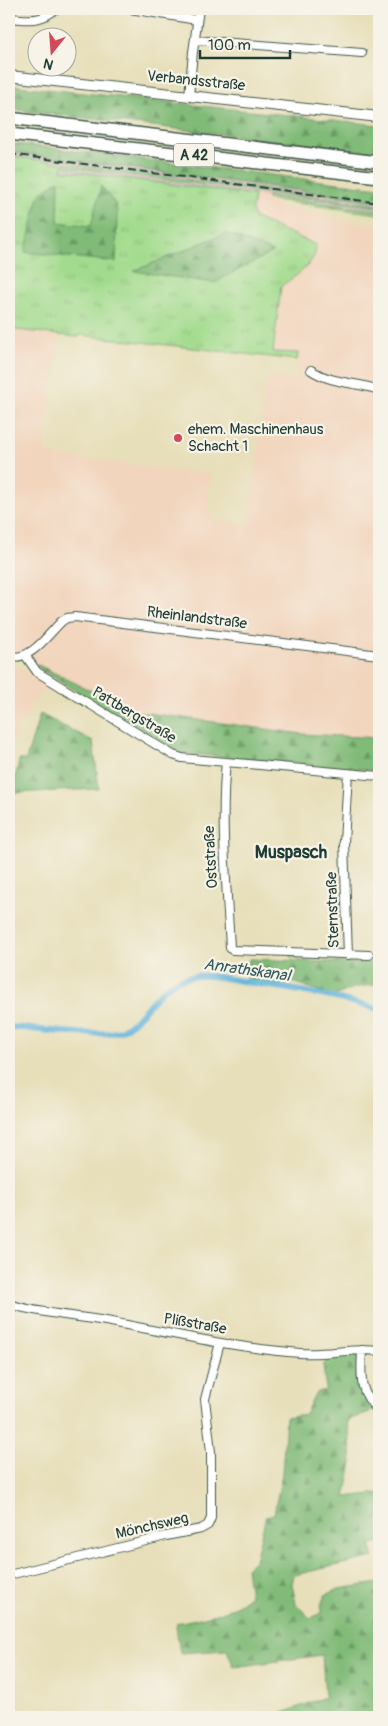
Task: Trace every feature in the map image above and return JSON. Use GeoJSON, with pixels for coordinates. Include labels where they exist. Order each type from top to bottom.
{"type":"FeatureCollection","features":[{"type":"Feature","properties":{"kind":"highway","name":"A 42"},"geometry":{"type":"LineString","coordinates":[[9,118],[379,162]]}},
{"type":"Feature","properties":{"kind":"highway","name":"A 42"},"geometry":{"type":"LineString","coordinates":[[9,134],[379,177]]}},
{"type":"Feature","properties":{"kind":"main road","name":"Verbandsstraße"},"geometry":{"type":"LineString","coordinates":[[9,76],[379,117]]}},
{"type":"Feature","properties":{"kind":"street"},"geometry":{"type":"LineString","coordinates":[[9,18],[39,19],[56,9]]}},
{"type":"Feature","properties":{"kind":"street"},"geometry":{"type":"LineString","coordinates":[[130,9],[198,20]]}},
{"type":"Feature","properties":{"kind":"street"},"geometry":{"type":"LineString","coordinates":[[189,96],[199,9]]}},
{"type":"Feature","properties":{"kind":"street"},"geometry":{"type":"LineString","coordinates":[[195,40],[362,53]]}},
{"type":"Feature","properties":{"kind":"street"},"geometry":{"type":"LineString","coordinates":[[311,370],[328,379],[355,383],[379,390]]}},
{"type":"Feature","properties":{"kind":"street","name":"Rheinlandstraße"},"geometry":{"type":"LineString","coordinates":[[25,656],[62,621],[75,617],[379,655]]}},
{"type":"Feature","properties":{"kind":"street"},"geometry":{"type":"LineString","coordinates":[[9,656],[25,656]]}},
{"type":"Feature","properties":{"kind":"street","name":"Pattbergstraße"},"geometry":{"type":"LineString","coordinates":[[25,656],[36,672],[172,755],[182,758],[379,776]]}},
{"type":"Feature","properties":{"kind":"street","name":"Oststraße"},"geometry":{"type":"LineString","coordinates":[[226,762],[222,798],[230,948],[232,950],[348,955]]}},
{"type":"Feature","properties":{"kind":"street","name":"Sternstraße"},"geometry":{"type":"LineString","coordinates":[[348,773],[344,843],[348,955]]}},
{"type":"Feature","properties":{"kind":"street"},"geometry":{"type":"LineString","coordinates":[[348,955],[369,956]]}},
{"type":"Feature","properties":{"kind":"street","name":"Plißstraße"},"geometry":{"type":"LineString","coordinates":[[9,1304],[28,1310],[89,1318],[220,1343],[311,1354],[362,1350],[379,1351]]}},
{"type":"Feature","properties":{"kind":"street","name":"Mönchsweg"},"geometry":{"type":"LineString","coordinates":[[9,1575],[201,1529],[208,1525],[211,1518],[211,1452],[205,1399],[220,1343]]}},
{"type":"Feature","properties":{"kind":"street"},"geometry":{"type":"LineString","coordinates":[[362,1350],[361,1384],[366,1396],[379,1411]]}},
{"type":"Feature","properties":{"kind":"shaded area"},"geometry":{"type":"Polygon","coordinates":[[[9,152],[379,201],[379,205],[9,156],[9,152]]]}},
{"type":"Feature","properties":{"kind":"shaded area"},"geometry":{"type":"Polygon","coordinates":[[[62,166],[379,207],[379,211],[62,170],[62,166]]]}},
{"type":"Feature","properties":{"kind":"shaded area"},"geometry":{"type":"Polygon","coordinates":[[[254,195],[267,197],[267,199],[285,207],[307,213],[366,224],[379,223],[379,738],[302,734],[133,711],[36,664],[9,647],[9,329],[58,335],[44,454],[211,474],[207,507],[214,521],[249,525],[267,377],[295,380],[298,353],[273,352],[282,285],[299,273],[311,261],[316,251],[315,245],[255,218],[252,212],[254,195]]]}},
{"type":"Feature","properties":{"kind":"shaded area"},"geometry":{"type":"Polygon","coordinates":[[[9,663],[50,687],[39,692],[36,704],[30,703],[26,722],[20,721],[13,741],[9,740],[9,663]]]}},
{"type":"Feature","properties":{"kind":"green space"},"geometry":{"type":"Polygon","coordinates":[[[9,85],[379,125],[379,153],[9,109],[9,85]]]}},
{"type":"Feature","properties":{"kind":"green space"},"geometry":{"type":"Polygon","coordinates":[[[9,143],[379,188],[379,201],[9,152],[9,143]]]}},
{"type":"Feature","properties":{"kind":"green space"},"geometry":{"type":"Polygon","coordinates":[[[9,156],[379,205],[379,207],[63,166],[62,170],[254,195],[252,212],[255,218],[316,245],[313,258],[309,264],[281,286],[273,352],[298,353],[297,360],[81,335],[77,337],[9,329],[9,156]]]}},
{"type":"Feature","properties":{"kind":"green space"},"geometry":{"type":"Polygon","coordinates":[[[59,180],[58,222],[91,226],[101,186],[116,205],[116,262],[25,252],[39,196],[59,180]]]}},
{"type":"Feature","properties":{"kind":"green space"},"geometry":{"type":"Polygon","coordinates":[[[268,196],[379,211],[379,214],[267,199],[268,196]]]}},
{"type":"Feature","properties":{"kind":"green space"},"geometry":{"type":"Polygon","coordinates":[[[226,233],[273,252],[213,283],[134,271],[226,233]]]}},
{"type":"Feature","properties":{"kind":"green space"},"geometry":{"type":"Polygon","coordinates":[[[36,664],[133,711],[302,734],[379,738],[379,771],[181,753],[41,670],[36,664]]]}},
{"type":"Feature","properties":{"kind":"green space"},"geometry":{"type":"Polygon","coordinates":[[[40,714],[93,741],[99,789],[12,793],[19,760],[26,760],[40,714]]]}},
{"type":"Feature","properties":{"kind":"green space"},"geometry":{"type":"Polygon","coordinates":[[[291,955],[363,957],[379,960],[291,957],[291,955]]]}},
{"type":"Feature","properties":{"kind":"green space"},"geometry":{"type":"Polygon","coordinates":[[[249,959],[357,963],[379,962],[379,984],[353,988],[334,996],[293,982],[273,985],[246,981],[249,959]]]}},
{"type":"Feature","properties":{"kind":"green space"},"geometry":{"type":"Polygon","coordinates":[[[362,1350],[361,1384],[377,1409],[348,1420],[352,1463],[345,1497],[379,1493],[379,1542],[370,1545],[374,1557],[294,1575],[292,1584],[296,1604],[310,1618],[321,1613],[321,1605],[325,1595],[338,1589],[379,1583],[379,1711],[344,1717],[272,1717],[325,1697],[322,1655],[234,1667],[227,1650],[180,1653],[176,1627],[177,1623],[225,1611],[250,1596],[246,1568],[255,1560],[266,1516],[274,1514],[282,1474],[286,1417],[305,1414],[316,1392],[326,1390],[323,1365],[330,1357],[362,1350]]]}},
{"type":"Feature","properties":{"kind":"waterway","name":"Anrathskanal"},"geometry":{"type":"LineString","coordinates":[[9,1027],[85,1033],[122,1030],[131,1024],[168,986],[196,976],[218,977],[297,990],[379,1010]]}},
{"type":"Feature","properties":{"kind":"railway"},"geometry":{"type":"LineString","coordinates":[[9,154],[379,203]]}},
{"type":"Feature","properties":{"kind":"place","name":"ehem. Maschinenhaus Schacht 1"},"geometry":{"type":"Point","coordinates":[178,438]}},
{"type":"Feature","properties":{"kind":"district","name":"Muspasch"},"geometry":{"type":"Point","coordinates":[291,852]}}]}
